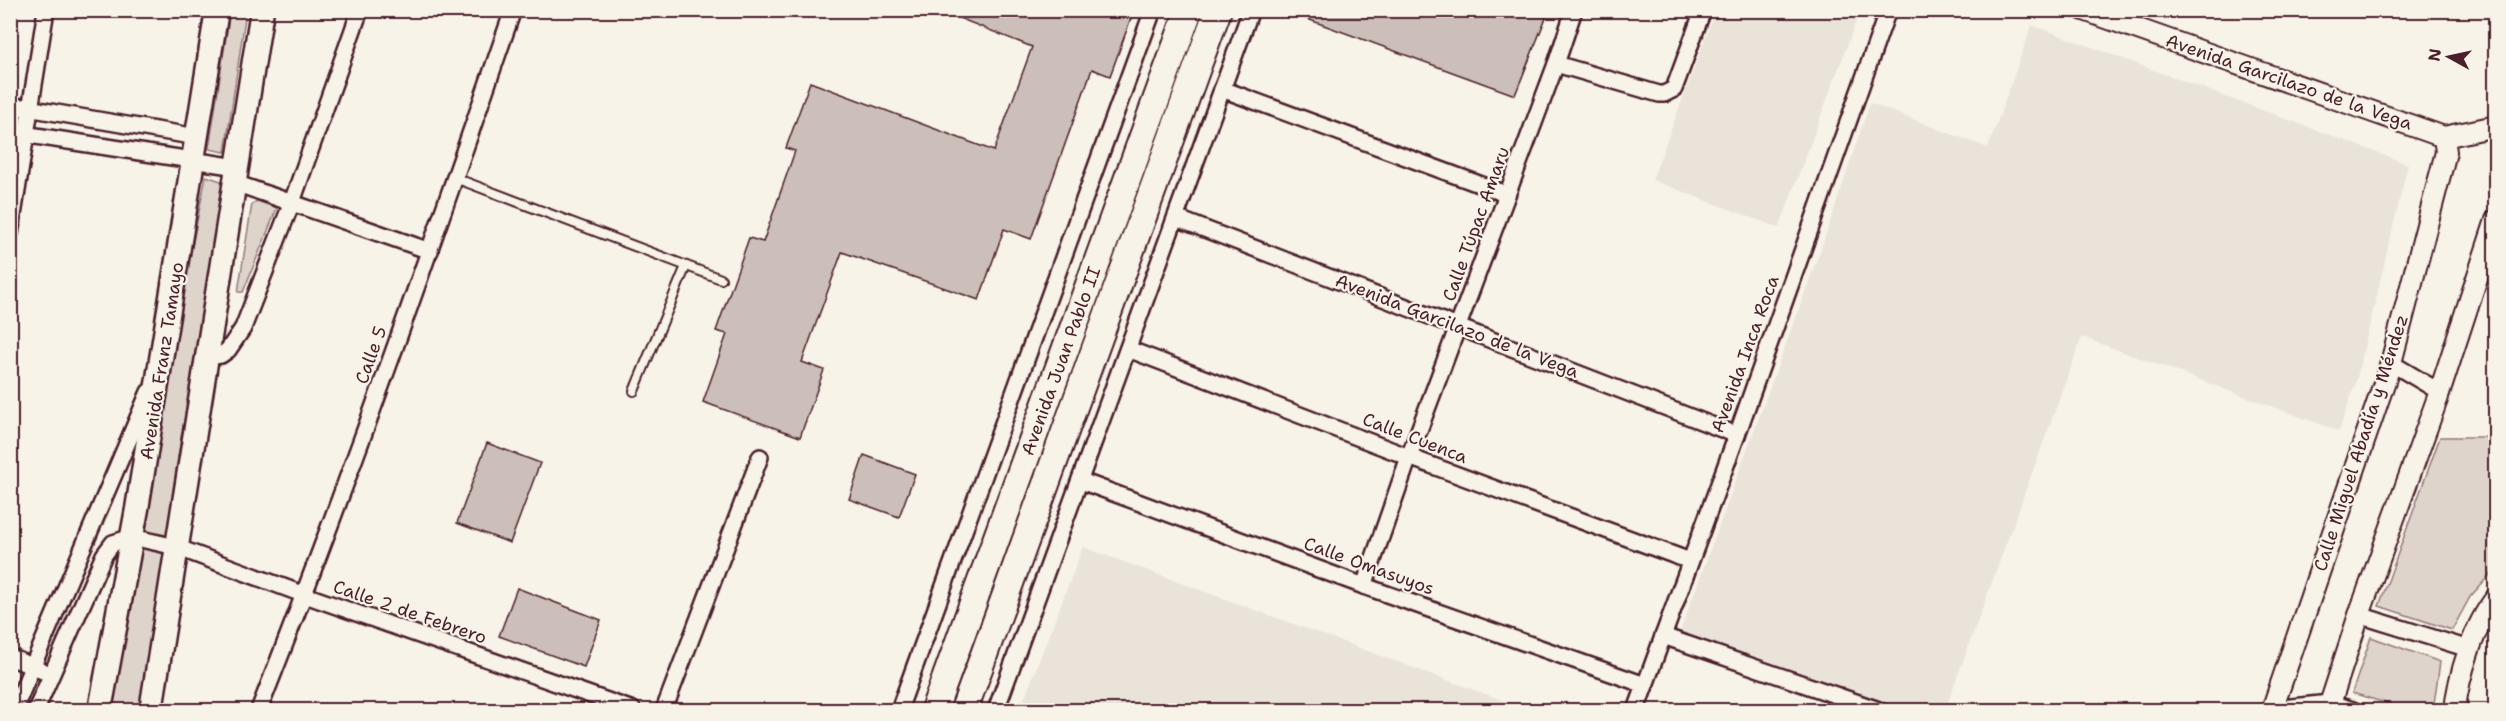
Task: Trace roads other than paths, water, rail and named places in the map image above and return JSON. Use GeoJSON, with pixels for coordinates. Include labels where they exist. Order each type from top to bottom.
{"type":"FeatureCollection","features":[{"type":"Feature","properties":{"kind":"highway","name":"Avenida Juan Pablo II"},"geometry":{"type":"LineString","coordinates":[[934,711],[1189,10]]}},
{"type":"Feature","properties":{"kind":"highway","name":"Avenida Juan Pablo II"},"geometry":{"type":"LineString","coordinates":[[964,711],[1218,10]]}},
{"type":"Feature","properties":{"kind":"main road","name":"Avenida Franz Tamayo"},"geometry":{"type":"LineString","coordinates":[[100,711],[162,362],[217,10]]}},
{"type":"Feature","properties":{"kind":"main road"},"geometry":{"type":"LineString","coordinates":[[151,711],[262,10]]}},
{"type":"Feature","properties":{"kind":"street"},"geometry":{"type":"LineString","coordinates":[[10,234],[18,134],[31,108],[46,10]]}},
{"type":"Feature","properties":{"kind":"street"},"geometry":{"type":"LineString","coordinates":[[207,357],[221,355],[228,350],[243,328],[292,202],[360,10]]}},
{"type":"Feature","properties":{"kind":"street","name":"Calle 5"},"geometry":{"type":"LineString","coordinates":[[259,711],[305,596],[430,251],[513,10]]}},
{"type":"Feature","properties":{"kind":"street","name":"Avenida Juan Pablo II"},"geometry":{"type":"LineString","coordinates":[[899,711],[1153,10]]}},
{"type":"Feature","properties":{"kind":"street"},"geometry":{"type":"LineString","coordinates":[[996,711],[1251,10]]}},
{"type":"Feature","properties":{"kind":"street","name":"Calle Túpac Amaru"},"geometry":{"type":"LineString","coordinates":[[1364,586],[1409,457],[1459,327],[1574,10]]}},
{"type":"Feature","properties":{"kind":"street"},"geometry":{"type":"LineString","coordinates":[[1556,64],[1659,94],[1669,93],[1674,90],[1703,10]]}},
{"type":"Feature","properties":{"kind":"street","name":"Avenida Inca Roca"},"geometry":{"type":"LineString","coordinates":[[1636,711],[1888,10]]}},
{"type":"Feature","properties":{"kind":"street","name":"Avenida Garcilazo de la Vega"},"geometry":{"type":"LineString","coordinates":[[2084,10],[2445,137]]}},
{"type":"Feature","properties":{"kind":"street"},"geometry":{"type":"LineString","coordinates":[[1222,89],[1506,194]]}},
{"type":"Feature","properties":{"kind":"street"},"geometry":{"type":"LineString","coordinates":[[10,105],[197,137]]}},
{"type":"Feature","properties":{"kind":"street"},"geometry":{"type":"LineString","coordinates":[[2445,137],[2496,126]]}},
{"type":"Feature","properties":{"kind":"street"},"geometry":{"type":"LineString","coordinates":[[18,134],[194,160],[236,175],[292,202],[430,251]]}},
{"type":"Feature","properties":{"kind":"street","name":"Calle Miguel Abadía y Méndez"},"geometry":{"type":"LineString","coordinates":[[2272,710],[2391,363],[2446,152],[2445,137]]}},
{"type":"Feature","properties":{"kind":"street","name":"Avenida Garcilazo de la Vega"},"geometry":{"type":"LineString","coordinates":[[1176,218],[1737,435]]}},
{"type":"Feature","properties":{"kind":"street"},"geometry":{"type":"LineString","coordinates":[[2329,707],[2359,615],[2440,392],[2496,220]]}},
{"type":"Feature","properties":{"kind":"street","name":"Calle Cuenca"},"geometry":{"type":"LineString","coordinates":[[1128,349],[1409,457],[1690,561]]}},
{"type":"Feature","properties":{"kind":"street"},"geometry":{"type":"LineString","coordinates":[[14,711],[162,362]]}},
{"type":"Feature","properties":{"kind":"street"},"geometry":{"type":"LineString","coordinates":[[2391,363],[2440,392]]}},
{"type":"Feature","properties":{"kind":"street"},"geometry":{"type":"LineString","coordinates":[[664,711],[760,457]]}},
{"type":"Feature","properties":{"kind":"street","name":"Calle Omasuyos"},"geometry":{"type":"LineString","coordinates":[[1081,480],[1364,586],[1645,684]]}},
{"type":"Feature","properties":{"kind":"street"},"geometry":{"type":"LineString","coordinates":[[36,711],[104,555],[112,543],[132,537]]}},
{"type":"Feature","properties":{"kind":"street","name":"Calle 2 de Febrero"},"geometry":{"type":"LineString","coordinates":[[132,537],[176,547],[305,596],[633,711]]}},
{"type":"Feature","properties":{"kind":"street"},"geometry":{"type":"LineString","coordinates":[[2456,711],[2457,693],[2469,649],[2496,598]]}},
{"type":"Feature","properties":{"kind":"street"},"geometry":{"type":"LineString","coordinates":[[2359,615],[2469,649]]}},
{"type":"Feature","properties":{"kind":"street"},"geometry":{"type":"LineString","coordinates":[[1663,636],[1879,711]]}},
{"type":"Feature","properties":{"kind":"street"},"geometry":{"type":"LineString","coordinates":[[10,657],[51,675]]}},
{"type":"Feature","properties":{"kind":"street"},"geometry":{"type":"LineString","coordinates":[[2272,710],[2329,707],[2353,711]]}},
{"type":"Feature","properties":{"kind":"lane"},"geometry":{"type":"LineString","coordinates":[[455,178],[721,279]]}},
{"type":"Feature","properties":{"kind":"lane"},"geometry":{"type":"LineString","coordinates":[[634,391],[686,266]]}}]}
